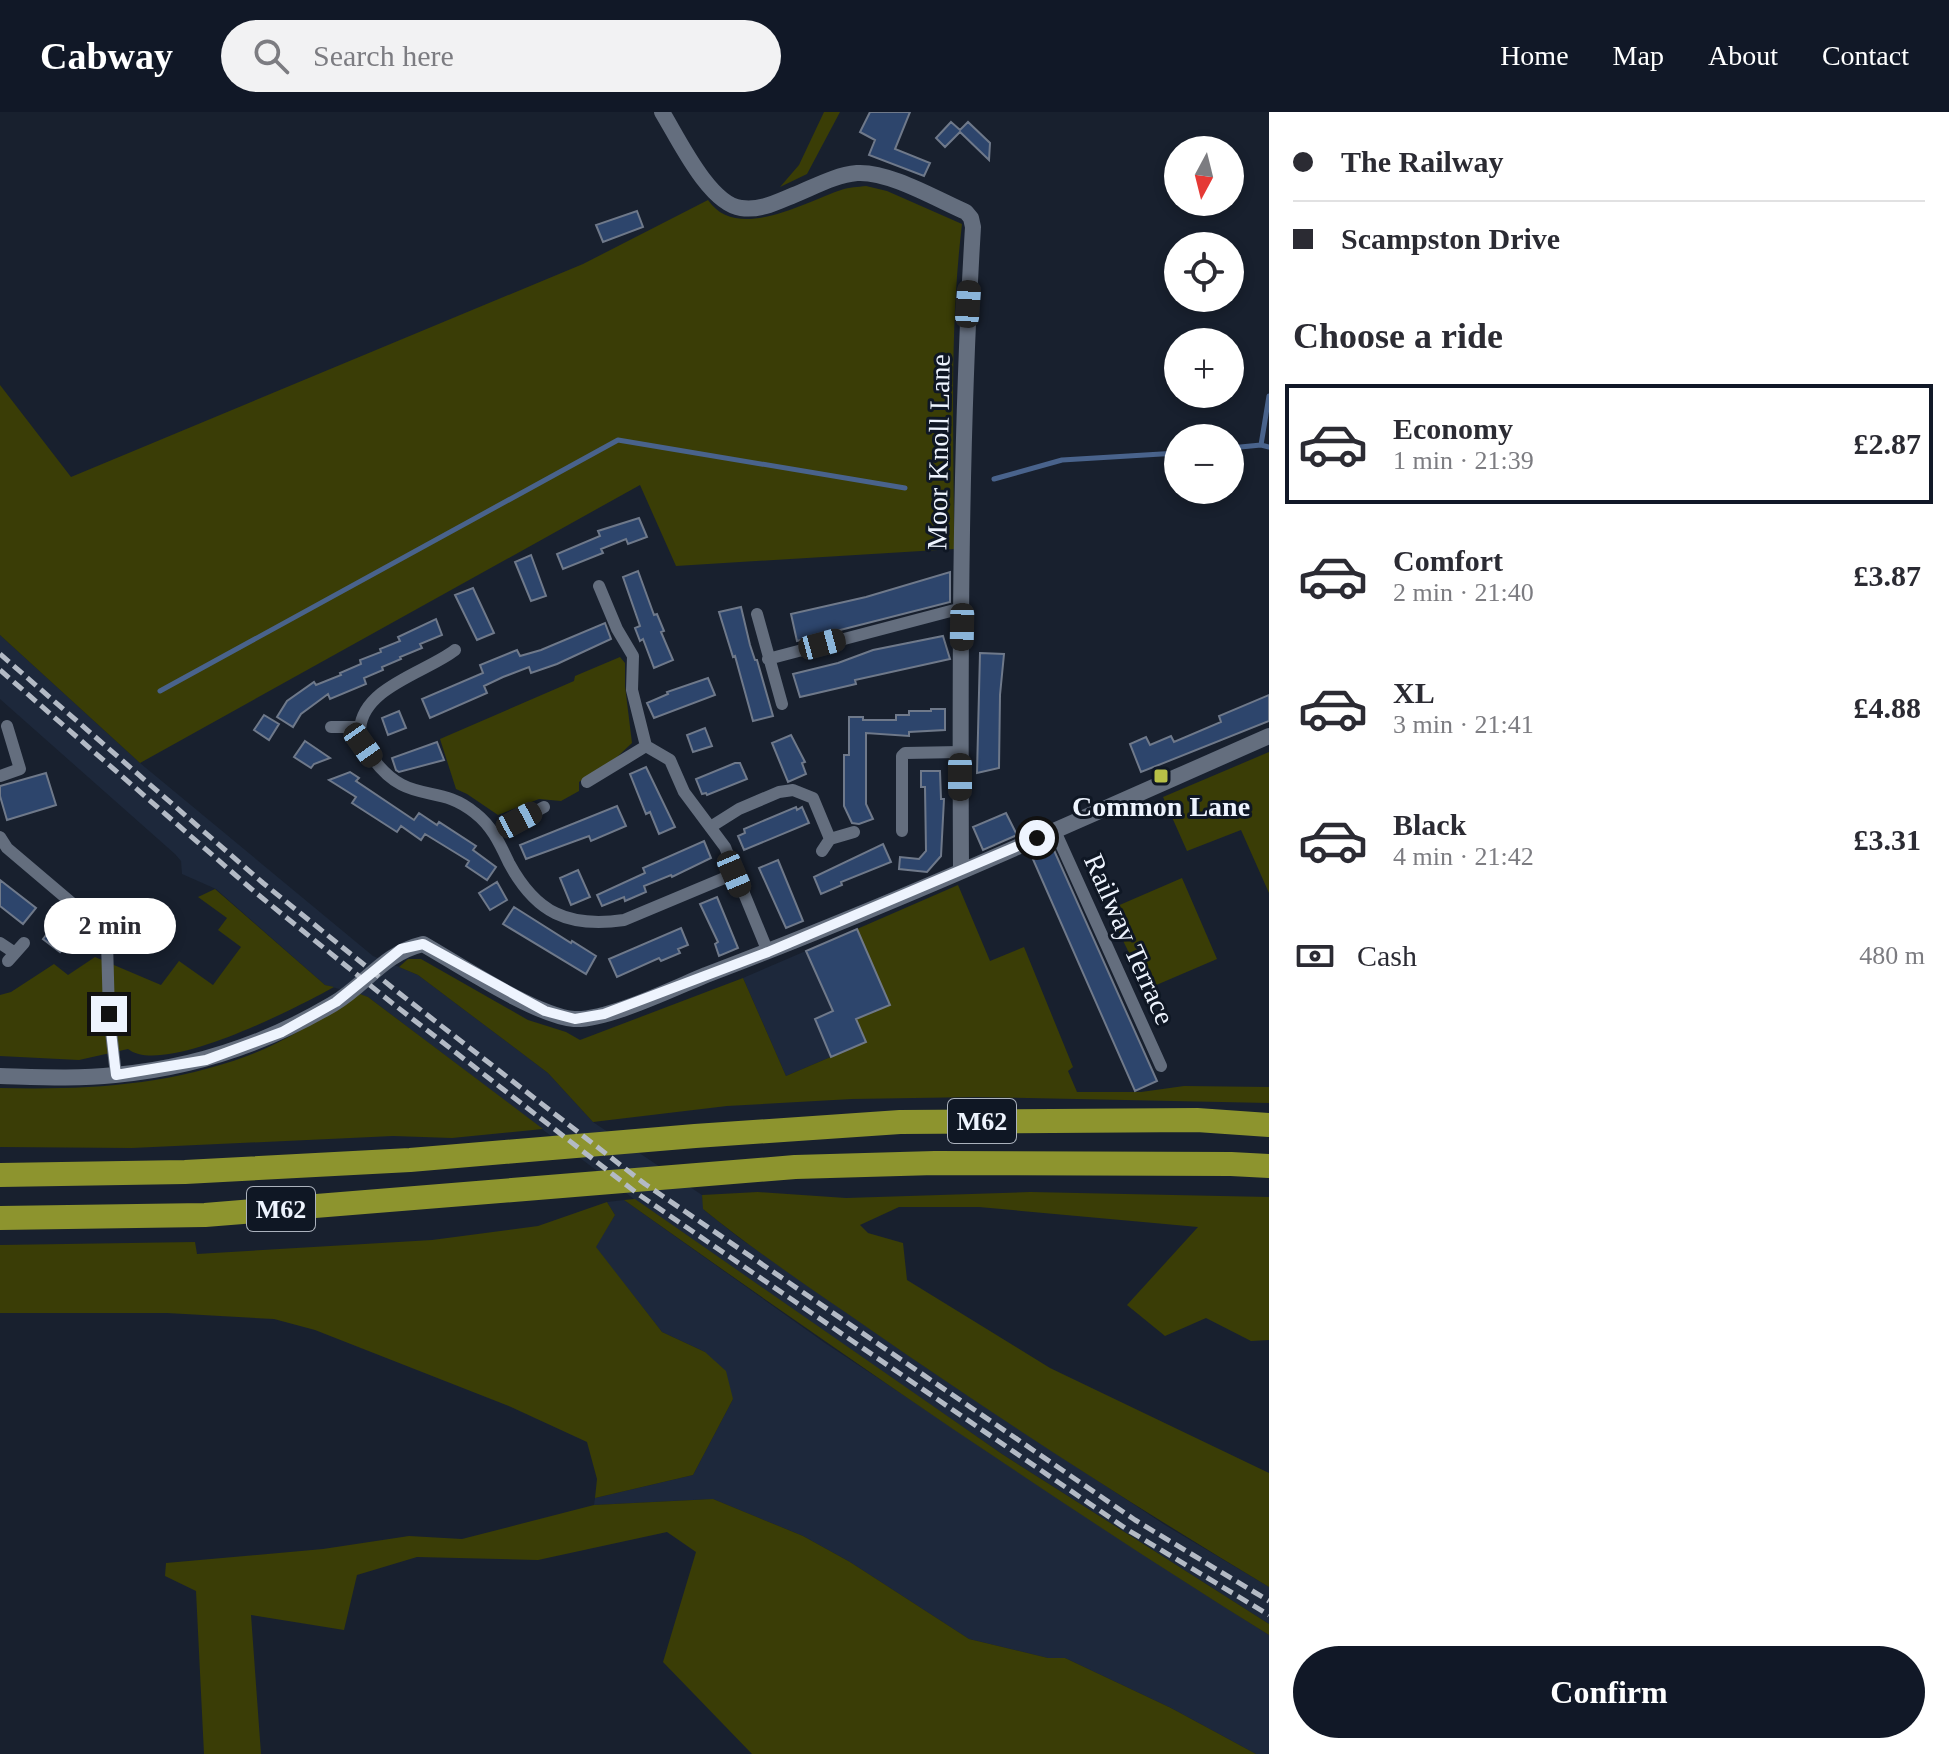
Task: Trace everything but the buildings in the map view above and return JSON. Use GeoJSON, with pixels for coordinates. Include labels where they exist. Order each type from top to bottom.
{"type":"FeatureCollection","features":[{"type":"Feature","properties":{"kind":"highway","name":"M62"},"geometry":{"type":"LineString","coordinates":[[0,1175],[185,1172],[468,1155],[900,1122],[1197,1120],[1269,1125]]}},
{"type":"Feature","properties":{"kind":"highway","name":"M62"},"geometry":{"type":"LineString","coordinates":[[0,1218],[205,1215],[720,1172],[935,1163],[1269,1166]]}},
{"type":"Feature","properties":{"kind":"street","name":"Moor Knoll Lane"},"geometry":{"type":"LineString","coordinates":[[662,112],[710,188],[727,204],[742,209],[761,208],[842,176],[859,173],[879,175],[966,212],[971,218],[963,446],[961,870]]}},
{"type":"Feature","properties":{"kind":"street"},"geometry":{"type":"LineString","coordinates":[[599,586],[617,629],[633,656],[632,690],[646,746],[670,760],[684,792],[725,847],[768,952]]}},
{"type":"Feature","properties":{"kind":"street"},"geometry":{"type":"LineString","coordinates":[[768,659],[962,608]]}},
{"type":"Feature","properties":{"kind":"street"},"geometry":{"type":"LineString","coordinates":[[757,614],[782,704]]}},
{"type":"Feature","properties":{"kind":"street"},"geometry":{"type":"LineString","coordinates":[[455,650],[376,695],[362,717],[363,745],[393,782],[407,789],[463,804],[487,823],[530,897],[566,917],[605,923],[624,920],[734,874]]}},
{"type":"Feature","properties":{"kind":"street"},"geometry":{"type":"LineString","coordinates":[[0,776],[20,769],[7,726]]}},
{"type":"Feature","properties":{"kind":"street"},"geometry":{"type":"LineString","coordinates":[[331,727],[360,727]]}},
{"type":"Feature","properties":{"kind":"street"},"geometry":{"type":"LineString","coordinates":[[0,1076],[57,1078],[116,1075],[206,1060],[282,1032],[336,1002],[401,949],[423,944],[545,1011],[575,1019],[604,1014],[768,952],[1055,831],[1269,736]]}},
{"type":"Feature","properties":{"kind":"street"},"geometry":{"type":"LineString","coordinates":[[587,782],[646,746]]}},
{"type":"Feature","properties":{"kind":"street"},"geometry":{"type":"LineString","coordinates":[[902,831],[902,756],[905,753],[960,752]]}},
{"type":"Feature","properties":{"kind":"street"},"geometry":{"type":"LineString","coordinates":[[712,826],[762,798],[793,790],[813,798],[830,839]]}},
{"type":"Feature","properties":{"kind":"street"},"geometry":{"type":"LineString","coordinates":[[494,834],[544,807]]}},
{"type":"Feature","properties":{"kind":"street","name":"Railway Terrace"},"geometry":{"type":"LineString","coordinates":[[1055,831],[1161,1066]]}},
{"type":"Feature","properties":{"kind":"street"},"geometry":{"type":"LineString","coordinates":[[822,851],[830,839],[854,832]]}},
{"type":"Feature","properties":{"kind":"street"},"geometry":{"type":"LineString","coordinates":[[0,837],[7,848],[93,921],[107,942],[109,1014],[116,1075]]}},
{"type":"Feature","properties":{"kind":"street"},"geometry":{"type":"LineString","coordinates":[[0,943],[15,952]]}},
{"type":"Feature","properties":{"kind":"shaded area"},"geometry":{"type":"Polygon","coordinates":[[[824,112],[840,112],[807,174],[780,187],[799,165],[824,112]]]}},
{"type":"Feature","properties":{"kind":"shaded area"},"geometry":{"type":"Polygon","coordinates":[[[866,186],[887,191],[962,224],[954,346],[954,549],[676,566],[640,485],[140,763],[0,635],[0,385],[71,477],[583,264],[708,200],[721,212],[736,218],[754,219],[792,209],[844,189],[866,186]]]}},
{"type":"Feature","properties":{"kind":"shaded area"},"geometry":{"type":"Polygon","coordinates":[[[0,635],[140,763],[373,956],[418,975],[548,1073],[593,1122],[702,1195],[704,1210],[738,1237],[924,1366],[1165,1525],[1269,1587],[1269,1624],[1002,1454],[830,1336],[634,1199],[368,997],[325,985],[216,889],[182,874],[181,861],[175,854],[0,699],[0,635]]]}},
{"type":"Feature","properties":{"kind":"shaded area"},"geometry":{"type":"Polygon","coordinates":[[[620,657],[625,663],[632,743],[579,782],[579,791],[561,801],[539,799],[498,815],[456,789],[440,739],[574,681],[575,676],[620,657]]]}},
{"type":"Feature","properties":{"kind":"shaded area"},"geometry":{"type":"Polygon","coordinates":[[[1269,752],[1269,893],[1241,830],[1187,851],[1163,797],[1269,752]]]}},
{"type":"Feature","properties":{"kind":"shaded area"},"geometry":{"type":"Polygon","coordinates":[[[1182,878],[1217,959],[1154,986],[1142,957],[1132,959],[1108,910],[1182,878]]]}},
{"type":"Feature","properties":{"kind":"shaded area"},"geometry":{"type":"Polygon","coordinates":[[[958,885],[990,961],[1024,947],[1073,1067],[1068,1071],[1077,1092],[1141,1092],[1184,1086],[1269,1087],[1269,1103],[976,1097],[852,1099],[727,1106],[593,1122],[548,1073],[418,975],[399,967],[408,959],[421,959],[528,1020],[566,1032],[580,1040],[743,978],[786,1076],[866,1042],[856,1019],[889,1005],[857,929],[958,885]]]}},
{"type":"Feature","properties":{"kind":"shaded area"},"geometry":{"type":"Polygon","coordinates":[[[215,889],[325,985],[334,987],[231,1036],[170,1054],[145,1055],[128,1049],[79,1060],[0,1056],[0,995],[11,992],[54,964],[68,975],[95,957],[161,985],[179,961],[213,985],[241,947],[218,930],[227,918],[198,897],[215,889]]]}},
{"type":"Feature","properties":{"kind":"shaded area"},"geometry":{"type":"Polygon","coordinates":[[[857,929],[890,1005],[866,1042],[786,1076],[743,978],[857,929]]]}},
{"type":"Feature","properties":{"kind":"shaded area"},"geometry":{"type":"Polygon","coordinates":[[[360,994],[543,1129],[452,1138],[393,1136],[132,1148],[0,1147],[0,1088],[125,1084],[217,1066],[276,1043],[360,994]]]}},
{"type":"Feature","properties":{"kind":"shaded area"},"geometry":{"type":"Polygon","coordinates":[[[758,1192],[846,1198],[1030,1192],[1269,1197],[1269,1340],[1251,1341],[1206,1318],[1165,1336],[1127,1305],[1198,1227],[979,1207],[899,1207],[860,1225],[868,1233],[903,1243],[907,1280],[1050,1368],[1269,1473],[1269,1587],[969,1397],[786,1271],[703,1209],[702,1195],[758,1192]]]}},
{"type":"Feature","properties":{"kind":"shaded area"},"geometry":{"type":"Polygon","coordinates":[[[635,1199],[1002,1454],[1269,1624],[1269,1635],[944,1422],[624,1200],[635,1199]]]}},
{"type":"Feature","properties":{"kind":"shaded area"},"geometry":{"type":"Polygon","coordinates":[[[624,1200],[825,1343],[1269,1635],[1269,1754],[1256,1754],[1171,1708],[1065,1658],[1048,1658],[969,1639],[850,1562],[803,1536],[713,1499],[594,1505],[595,1498],[693,1475],[733,1399],[705,1352],[662,1332],[595,1247],[615,1215],[607,1202],[624,1200]]]}},
{"type":"Feature","properties":{"kind":"shaded area"},"geometry":{"type":"Polygon","coordinates":[[[607,1202],[615,1215],[596,1247],[662,1332],[705,1352],[726,1371],[733,1399],[693,1475],[595,1498],[597,1479],[587,1442],[511,1407],[315,1330],[274,1319],[167,1313],[0,1313],[0,1245],[195,1242],[197,1254],[432,1240],[538,1226],[607,1202]]]}},
{"type":"Feature","properties":{"kind":"shaded area"},"geometry":{"type":"Polygon","coordinates":[[[713,1499],[803,1536],[850,1562],[969,1639],[1048,1658],[1065,1658],[1171,1708],[1256,1754],[752,1754],[663,1662],[696,1552],[667,1532],[538,1560],[417,1557],[357,1575],[344,1630],[251,1615],[261,1754],[204,1754],[196,1591],[165,1576],[166,1563],[323,1549],[409,1536],[462,1539],[594,1505],[713,1499]]]}},
{"type":"Feature","properties":{"kind":"waterway"},"geometry":{"type":"LineString","coordinates":[[1261,445],[1269,396]]}},
{"type":"Feature","properties":{"kind":"waterway"},"geometry":{"type":"LineString","coordinates":[[160,691],[618,440],[905,488]]}},
{"type":"Feature","properties":{"kind":"waterway"},"geometry":{"type":"LineString","coordinates":[[1244,447],[1269,447]]}},
{"type":"Feature","properties":{"kind":"waterway"},"geometry":{"type":"LineString","coordinates":[[994,479],[1062,460],[1164,454]]}},
{"type":"Feature","properties":{"kind":"railway"},"geometry":{"type":"LineString","coordinates":[[0,654],[263,883],[645,1184],[1135,1520],[1269,1601]]}},
{"type":"Feature","properties":{"kind":"railway"},"geometry":{"type":"LineString","coordinates":[[0,670],[256,893],[638,1194],[1128,1530],[1269,1615]]}},
{"type":"Feature","properties":{"kind":"place","name":"Common Lane"},"geometry":{"type":"Point","coordinates":[1161,776]}},
{"type":"Feature","properties":{"kind":"route"},"geometry":{"type":"LineString","coordinates":[[109,1014],[116,1075],[206,1060],[282,1032],[336,1002],[401,949],[423,944],[545,1011],[575,1019],[604,1014],[768,952],[1037,838]]}}]}
